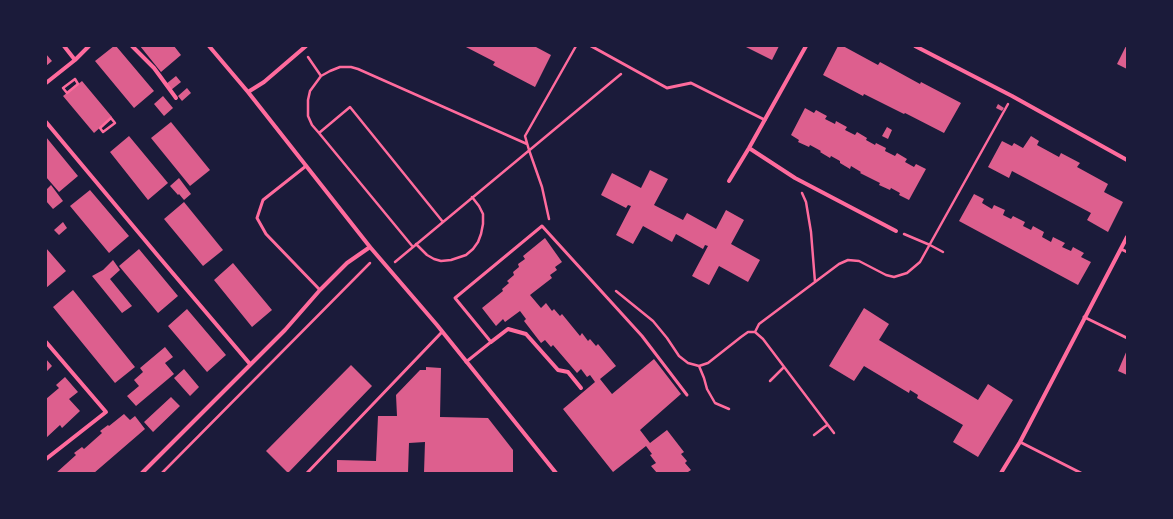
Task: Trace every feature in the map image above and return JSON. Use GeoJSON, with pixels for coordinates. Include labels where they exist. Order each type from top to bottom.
{"type":"FeatureCollection","features":[{"type":"Feature","properties":{"kind":"street"},"geometry":{"type":"LineString","coordinates":[[64,46],[75,60]]}},
{"type":"Feature","properties":{"kind":"street"},"geometry":{"type":"LineString","coordinates":[[46,83],[75,60],[89,46]]}},
{"type":"Feature","properties":{"kind":"street"},"geometry":{"type":"LineString","coordinates":[[132,46],[154,68],[176,98]]}},
{"type":"Feature","properties":{"kind":"street"},"geometry":{"type":"LineString","coordinates":[[209,46],[248,92],[370,247],[442,332],[556,473]]}},
{"type":"Feature","properties":{"kind":"street"},"geometry":{"type":"LineString","coordinates":[[248,92],[264,82],[306,46]]}},
{"type":"Feature","properties":{"kind":"street"},"geometry":{"type":"LineString","coordinates":[[729,181],[806,46]]}},
{"type":"Feature","properties":{"kind":"street"},"geometry":{"type":"LineString","coordinates":[[915,46],[1012,96],[1127,160]]}},
{"type":"Feature","properties":{"kind":"street"},"geometry":{"type":"LineString","coordinates":[[46,122],[250,364]]}},
{"type":"Feature","properties":{"kind":"street"},"geometry":{"type":"LineString","coordinates":[[749,148],[795,178],[896,231]]}},
{"type":"Feature","properties":{"kind":"street"},"geometry":{"type":"LineString","coordinates":[[1001,473],[1020,442],[1127,237]]}},
{"type":"Feature","properties":{"kind":"street"},"geometry":{"type":"LineString","coordinates":[[142,473],[285,330],[320,290],[347,263],[370,247]]}},
{"type":"Feature","properties":{"kind":"street"},"geometry":{"type":"LineString","coordinates":[[491,342],[508,329],[526,334],[558,370],[568,372],[581,388]]}},
{"type":"Feature","properties":{"kind":"street"},"geometry":{"type":"LineString","coordinates":[[46,342],[106,412],[46,459]]}},
{"type":"Feature","properties":{"kind":"lane"},"geometry":{"type":"LineString","coordinates":[[591,46],[667,88],[691,83],[765,120]]}},
{"type":"Feature","properties":{"kind":"lane"},"geometry":{"type":"LineString","coordinates":[[306,166],[263,200],[257,218],[266,234],[320,290]]}},
{"type":"Feature","properties":{"kind":"lane"},"geometry":{"type":"LineString","coordinates":[[466,362],[491,342],[455,298],[542,226],[642,336],[687,395]]}},
{"type":"Feature","properties":{"kind":"lane"},"geometry":{"type":"LineString","coordinates":[[1120,249],[1127,252]]}},
{"type":"Feature","properties":{"kind":"lane"},"geometry":{"type":"LineString","coordinates":[[1084,318],[1127,338]]}},
{"type":"Feature","properties":{"kind":"lane"},"geometry":{"type":"LineString","coordinates":[[307,473],[442,332]]}},
{"type":"Feature","properties":{"kind":"lane"},"geometry":{"type":"LineString","coordinates":[[1020,442],[1081,473]]}},
{"type":"Feature","properties":{"kind":"path"},"geometry":{"type":"LineString","coordinates":[[549,220],[542,187],[529,150],[526,136],[576,46]]}},
{"type":"Feature","properties":{"kind":"path"},"geometry":{"type":"LineString","coordinates":[[308,57],[321,76]]}},
{"type":"Feature","properties":{"kind":"path"},"geometry":{"type":"LineString","coordinates":[[413,247],[312,124],[308,116],[308,100],[310,91],[321,76],[330,70],[340,67],[351,67],[528,144]]}},
{"type":"Feature","properties":{"kind":"path"},"geometry":{"type":"LineString","coordinates":[[388,268],[629,67]]}},
{"type":"Feature","properties":{"kind":"path"},"geometry":{"type":"LineString","coordinates":[[75,79],[78,84],[67,93],[63,88],[75,79]]}},
{"type":"Feature","properties":{"kind":"path"},"geometry":{"type":"LineString","coordinates":[[319,133],[350,108],[443,222]]}},
{"type":"Feature","properties":{"kind":"path"},"geometry":{"type":"LineString","coordinates":[[111,118],[115,123],[103,132],[100,128],[111,118]]}},
{"type":"Feature","properties":{"kind":"path"},"geometry":{"type":"LineString","coordinates":[[795,178],[806,202],[811,232],[815,283]]}},
{"type":"Feature","properties":{"kind":"path"},"geometry":{"type":"LineString","coordinates":[[416,244],[427,255],[434,259],[450,260],[466,255],[478,242],[483,224],[483,214],[480,206],[472,197]]}},
{"type":"Feature","properties":{"kind":"path"},"geometry":{"type":"LineString","coordinates":[[896,231],[943,252]]}},
{"type":"Feature","properties":{"kind":"path"},"geometry":{"type":"LineString","coordinates":[[162,473],[378,256]]}},
{"type":"Feature","properties":{"kind":"path"},"geometry":{"type":"LineString","coordinates":[[612,287],[653,321],[679,356],[688,363],[699,366],[708,363],[748,332],[755,332],[763,339],[834,433]]}},
{"type":"Feature","properties":{"kind":"path"},"geometry":{"type":"LineString","coordinates":[[699,366],[707,389],[716,402],[729,409]]}},
{"type":"Feature","properties":{"kind":"path"},"geometry":{"type":"LineString","coordinates":[[770,381],[784,367]]}},
{"type":"Feature","properties":{"kind":"path"},"geometry":{"type":"LineString","coordinates":[[814,435],[828,425]]}},
{"type":"Feature","properties":{"kind":"building"},"geometry":{"type":"Polygon","coordinates":[[[116,46],[154,91],[134,108],[95,61],[116,46]]]}},
{"type":"Feature","properties":{"kind":"building"},"geometry":{"type":"Polygon","coordinates":[[[140,46],[174,46],[181,55],[161,72],[140,46]]]}},
{"type":"Feature","properties":{"kind":"building"},"geometry":{"type":"Polygon","coordinates":[[[464,46],[536,46],[551,55],[535,87],[493,65],[495,62],[464,46]]]}},
{"type":"Feature","properties":{"kind":"building"},"geometry":{"type":"Polygon","coordinates":[[[744,46],[779,46],[772,60],[744,46]]]}},
{"type":"Feature","properties":{"kind":"building"},"geometry":{"type":"Polygon","coordinates":[[[838,46],[843,46],[878,65],[880,62],[920,84],[921,82],[961,103],[944,133],[864,94],[863,96],[823,75],[838,46]]]}},
{"type":"Feature","properties":{"kind":"building"},"geometry":{"type":"Polygon","coordinates":[[[1127,46],[1127,69],[1117,64],[1127,46]]]}},
{"type":"Feature","properties":{"kind":"building"},"geometry":{"type":"Polygon","coordinates":[[[46,54],[52,61],[46,66],[46,54]]]}},
{"type":"Feature","properties":{"kind":"building"},"geometry":{"type":"Polygon","coordinates":[[[176,76],[181,82],[171,90],[166,84],[176,76]]]}},
{"type":"Feature","properties":{"kind":"building"},"geometry":{"type":"Polygon","coordinates":[[[82,81],[112,117],[94,133],[63,96],[82,81]]]}},
{"type":"Feature","properties":{"kind":"building"},"geometry":{"type":"Polygon","coordinates":[[[187,88],[191,93],[182,101],[178,96],[187,88]]]}},
{"type":"Feature","properties":{"kind":"building"},"geometry":{"type":"Polygon","coordinates":[[[163,96],[173,108],[164,116],[154,104],[163,96]]]}},
{"type":"Feature","properties":{"kind":"building"},"geometry":{"type":"Polygon","coordinates":[[[998,104],[1004,108],[1002,111],[996,108],[998,104]]]}},
{"type":"Feature","properties":{"kind":"building"},"geometry":{"type":"Polygon","coordinates":[[[805,108],[814,113],[816,110],[827,116],[825,119],[835,124],[836,121],[847,127],[845,130],[855,135],[857,132],[867,138],[866,140],[875,145],[876,143],[886,148],[885,151],[895,156],[897,153],[907,159],[905,162],[914,167],[916,164],[926,169],[909,200],[899,195],[900,193],[891,188],[890,190],[879,185],[880,183],[860,173],[861,172],[851,166],[850,169],[840,163],[840,161],[831,156],[830,158],[810,145],[809,147],[798,142],[799,140],[791,135],[805,108]]]}},
{"type":"Feature","properties":{"kind":"building"},"geometry":{"type":"Polygon","coordinates":[[[171,122],[210,170],[190,186],[151,138],[171,122]]]}},
{"type":"Feature","properties":{"kind":"building"},"geometry":{"type":"Polygon","coordinates":[[[887,127],[892,130],[888,139],[882,136],[887,127]]]}},
{"type":"Feature","properties":{"kind":"building"},"geometry":{"type":"Polygon","coordinates":[[[129,136],[168,183],[148,200],[110,152],[129,136]]]}},
{"type":"Feature","properties":{"kind":"building"},"geometry":{"type":"Polygon","coordinates":[[[1031,136],[1039,141],[1037,145],[1059,157],[1061,153],[1080,163],[1077,167],[1108,184],[1104,192],[1123,202],[1108,232],[1087,220],[1091,213],[1012,171],[1009,178],[988,167],[1002,141],[1012,146],[1014,143],[1023,148],[1031,136]]]}},
{"type":"Feature","properties":{"kind":"building"},"geometry":{"type":"Polygon","coordinates":[[[46,137],[78,176],[59,192],[46,177],[46,137]]]}},
{"type":"Feature","properties":{"kind":"building"},"geometry":{"type":"Polygon","coordinates":[[[650,170],[668,179],[654,205],[683,220],[687,213],[716,229],[726,210],[744,220],[731,244],[760,260],[748,282],[719,266],[709,285],[692,276],[708,246],[705,245],[703,249],[676,234],[672,242],[643,226],[633,244],[616,235],[631,206],[628,205],[626,208],[601,195],[612,173],[641,188],[650,170]]]}},
{"type":"Feature","properties":{"kind":"building"},"geometry":{"type":"Polygon","coordinates":[[[179,178],[191,194],[184,200],[170,186],[179,178]]]}},
{"type":"Feature","properties":{"kind":"building"},"geometry":{"type":"Polygon","coordinates":[[[51,185],[63,201],[53,209],[46,201],[46,190],[51,185]]]}},
{"type":"Feature","properties":{"kind":"building"},"geometry":{"type":"Polygon","coordinates":[[[90,190],[129,236],[109,253],[70,206],[90,190]]]}},
{"type":"Feature","properties":{"kind":"building"},"geometry":{"type":"Polygon","coordinates":[[[974,194],[984,199],[982,203],[992,209],[994,205],[1005,210],[1003,215],[1011,219],[1013,216],[1025,222],[1023,226],[1031,230],[1033,226],[1044,232],[1042,237],[1051,242],[1053,237],[1065,243],[1062,247],[1071,251],[1073,247],[1084,253],[1081,257],[1091,262],[1078,285],[959,221],[974,194]]]}},
{"type":"Feature","properties":{"kind":"building"},"geometry":{"type":"Polygon","coordinates":[[[184,202],[223,250],[203,266],[164,219],[184,202]]]}},
{"type":"Feature","properties":{"kind":"building"},"geometry":{"type":"Polygon","coordinates":[[[63,222],[67,228],[59,235],[54,230],[63,222]]]}},
{"type":"Feature","properties":{"kind":"building"},"geometry":{"type":"Polygon","coordinates":[[[545,238],[562,262],[555,267],[557,270],[550,275],[552,278],[530,295],[541,308],[546,303],[552,311],[554,309],[560,316],[562,314],[580,336],[582,333],[588,341],[590,339],[596,346],[598,344],[616,366],[600,379],[612,394],[654,359],[681,394],[640,430],[650,443],[667,430],[684,452],[681,454],[687,461],[685,463],[691,470],[688,472],[689,473],[657,473],[651,466],[656,463],[646,446],[613,472],[563,409],[595,382],[590,375],[587,377],[581,369],[577,373],[553,345],[551,347],[545,340],[541,343],[524,321],[526,319],[520,311],[505,322],[503,319],[496,326],[482,308],[503,291],[502,289],[509,283],[507,281],[514,275],[513,272],[519,267],[518,264],[525,259],[523,256],[545,238]]]}},
{"type":"Feature","properties":{"kind":"building"},"geometry":{"type":"Polygon","coordinates":[[[46,248],[66,271],[46,288],[46,248]]]}},
{"type":"Feature","properties":{"kind":"building"},"geometry":{"type":"Polygon","coordinates":[[[139,249],[178,296],[158,313],[119,266],[139,249]]]}},
{"type":"Feature","properties":{"kind":"building"},"geometry":{"type":"Polygon","coordinates":[[[113,260],[120,270],[110,279],[132,306],[122,313],[92,276],[103,270],[113,260]]]}},
{"type":"Feature","properties":{"kind":"building"},"geometry":{"type":"Polygon","coordinates":[[[233,263],[272,310],[252,327],[214,280],[233,263]]]}},
{"type":"Feature","properties":{"kind":"building"},"geometry":{"type":"Polygon","coordinates":[[[73,290],[135,367],[115,383],[53,307],[73,290]]]}},
{"type":"Feature","properties":{"kind":"building"},"geometry":{"type":"Polygon","coordinates":[[[864,308],[889,324],[879,340],[978,400],[988,384],[1013,400],[978,457],[953,442],[963,425],[917,398],[918,395],[910,390],[909,393],[864,366],[854,381],[829,366],[864,308]]]}},
{"type":"Feature","properties":{"kind":"building"},"geometry":{"type":"Polygon","coordinates":[[[187,309],[226,355],[207,372],[168,326],[187,309]]]}},
{"type":"Feature","properties":{"kind":"building"},"geometry":{"type":"Polygon","coordinates":[[[165,347],[173,357],[165,363],[174,374],[136,406],[127,396],[139,386],[134,380],[143,372],[140,368],[165,347]]]}},
{"type":"Feature","properties":{"kind":"building"},"geometry":{"type":"Polygon","coordinates":[[[1127,350],[1127,375],[1118,371],[1127,350]]]}},
{"type":"Feature","properties":{"kind":"building"},"geometry":{"type":"Polygon","coordinates":[[[46,359],[52,366],[46,372],[46,359]]]}},
{"type":"Feature","properties":{"kind":"building"},"geometry":{"type":"Polygon","coordinates":[[[351,365],[372,386],[288,473],[266,451],[351,365]]]}},
{"type":"Feature","properties":{"kind":"building"},"geometry":{"type":"Polygon","coordinates":[[[426,367],[441,368],[440,417],[488,418],[513,450],[513,473],[424,473],[425,442],[409,443],[408,473],[337,473],[337,460],[376,461],[378,416],[397,416],[396,395],[420,370],[426,370],[426,367]]]}},
{"type":"Feature","properties":{"kind":"building"},"geometry":{"type":"Polygon","coordinates":[[[184,369],[199,387],[190,396],[174,378],[184,369]]]}},
{"type":"Feature","properties":{"kind":"building"},"geometry":{"type":"Polygon","coordinates":[[[65,377],[78,392],[69,399],[80,411],[62,428],[60,425],[46,438],[46,399],[59,388],[56,385],[65,377]]]}},
{"type":"Feature","properties":{"kind":"building"},"geometry":{"type":"Polygon","coordinates":[[[171,397],[180,406],[153,432],[144,422],[171,397]]]}},
{"type":"Feature","properties":{"kind":"building"},"geometry":{"type":"Polygon","coordinates":[[[124,414],[130,420],[135,416],[145,429],[94,473],[56,473],[76,455],[74,453],[82,447],[84,449],[102,433],[100,431],[124,414]]]}}]}
